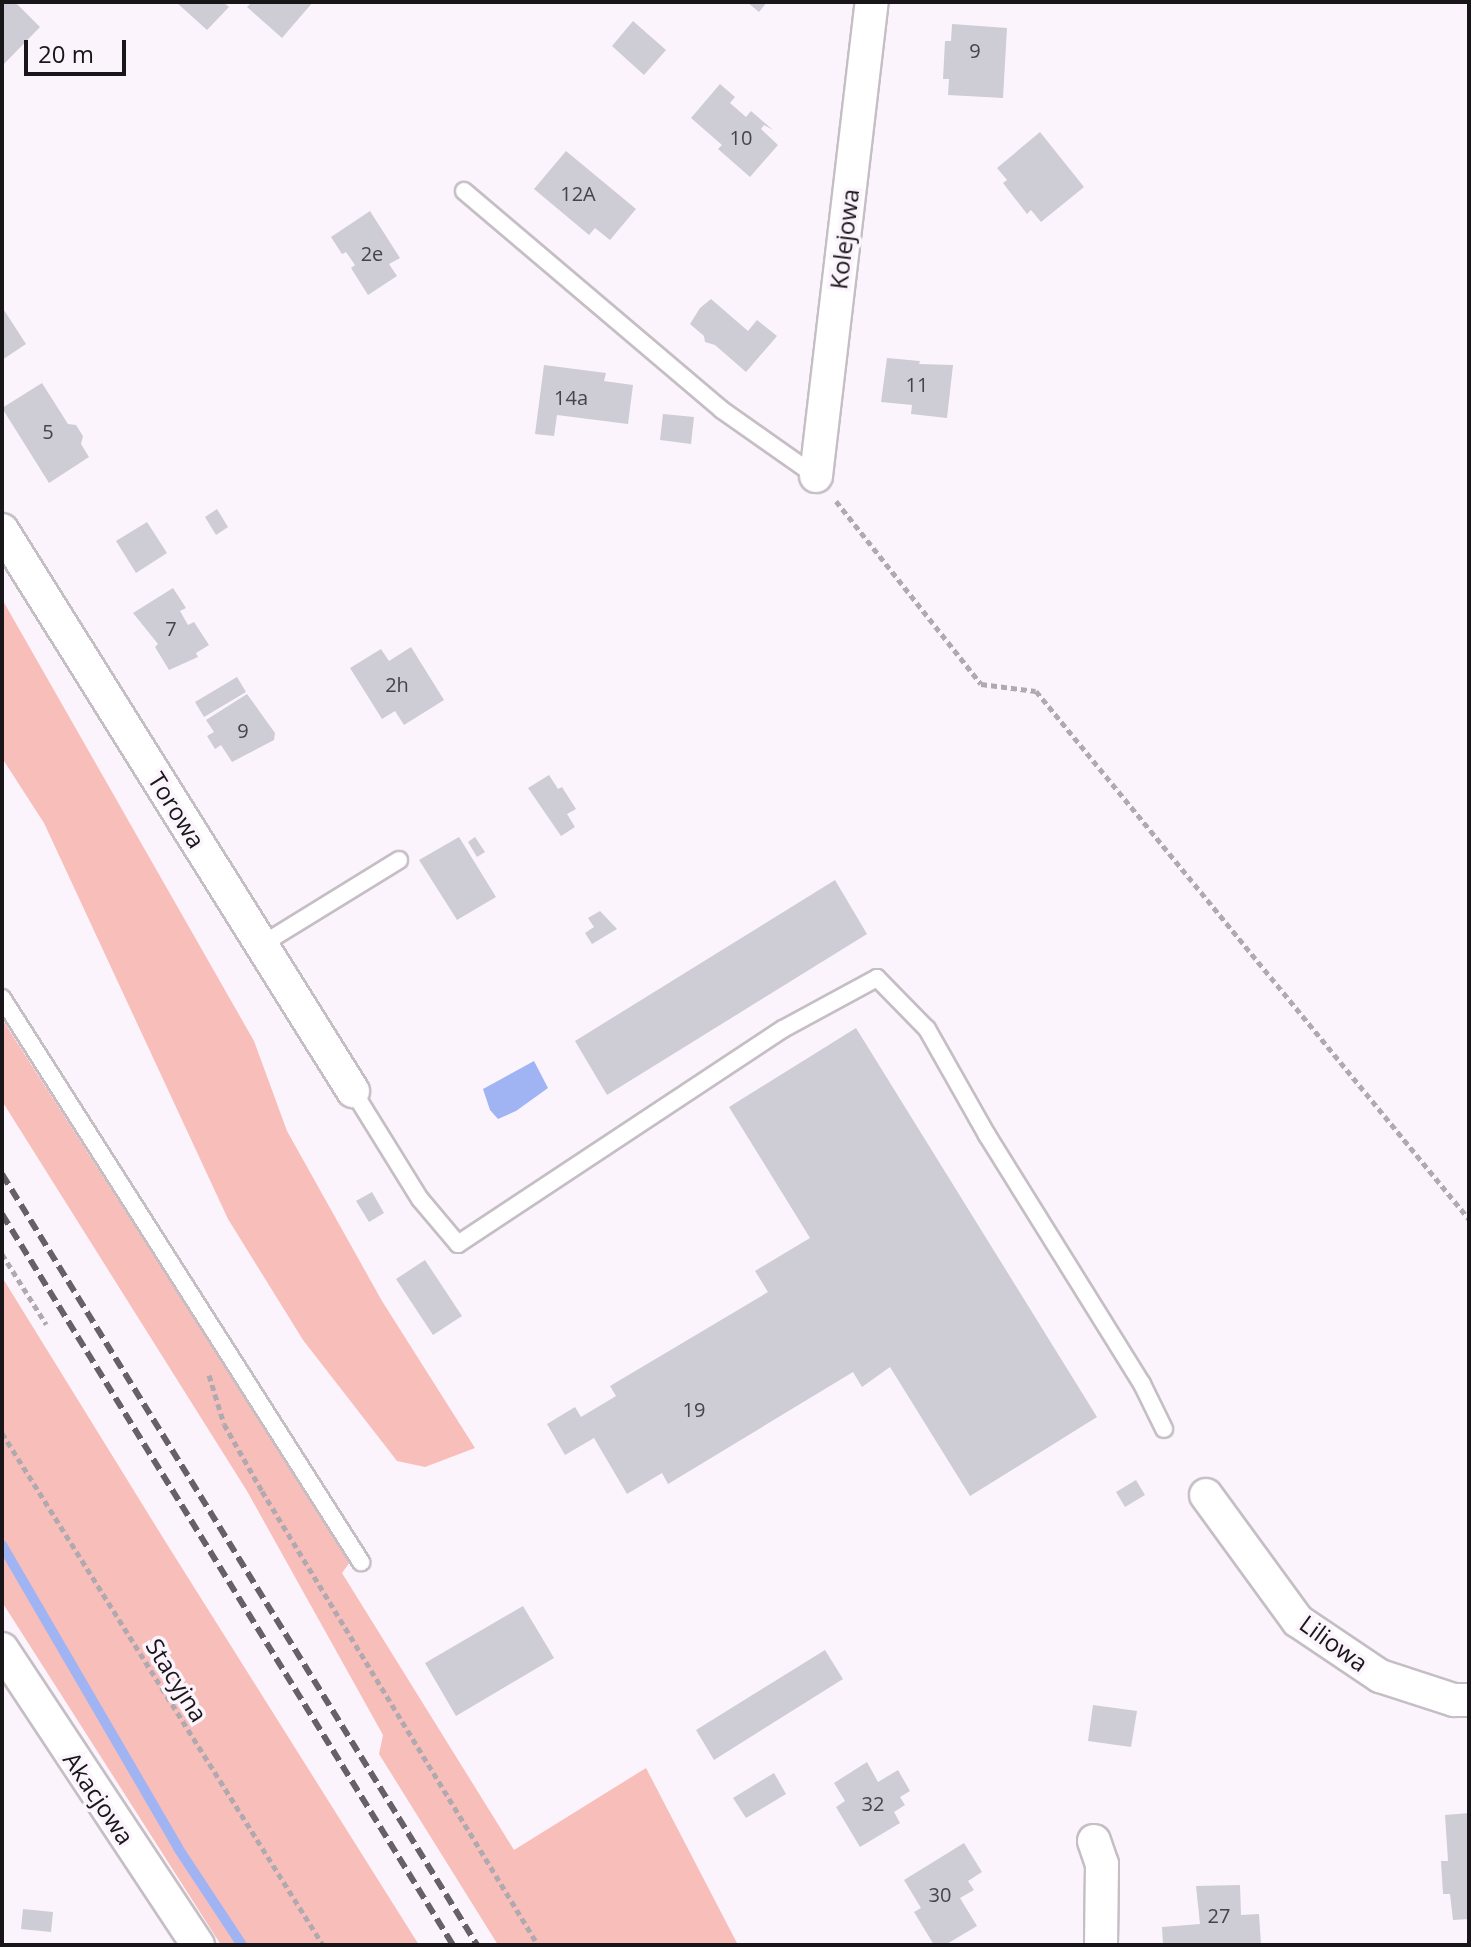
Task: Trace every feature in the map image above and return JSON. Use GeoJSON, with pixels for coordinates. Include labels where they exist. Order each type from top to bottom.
{"type":"FeatureCollection","features":[{"type":"Feature","properties":{"kind":"street","name":"Kolejowa"},"geometry":{"type":"LineString","coordinates":[[816,476],[872,2]]}},
{"type":"Feature","properties":{"kind":"street","name":"Torowa"},"geometry":{"type":"LineString","coordinates":[[2,530],[353,1091]]}},
{"type":"Feature","properties":{"kind":"street","name":"Liliowa"},"geometry":{"type":"LineString","coordinates":[[1206,1495],[1298,1621],[1380,1676],[1454,1700],[1469,1700]]}},
{"type":"Feature","properties":{"kind":"street","name":"Akacjowa"},"geometry":{"type":"LineString","coordinates":[[2,1649],[198,1945]]}},
{"type":"Feature","properties":{"kind":"street"},"geometry":{"type":"LineString","coordinates":[[1094,1841],[1102,1864],[1101,1945]]}},
{"type":"Feature","properties":{"kind":"lane"},"geometry":{"type":"LineString","coordinates":[[464,191],[722,410],[816,476]]}},
{"type":"Feature","properties":{"kind":"lane"},"geometry":{"type":"LineString","coordinates":[[261,945],[399,860]]}},
{"type":"Feature","properties":{"kind":"lane"},"geometry":{"type":"LineString","coordinates":[[353,1091],[420,1199],[458,1244],[783,1029],[877,978],[927,1029],[987,1135],[1142,1384],[1164,1429]]}},
{"type":"Feature","properties":{"kind":"lane"},"geometry":{"type":"LineString","coordinates":[[2,998],[361,1562]]}},
{"type":"Feature","properties":{"kind":"path"},"geometry":{"type":"LineString","coordinates":[[816,476],[981,684],[1036,691],[1469,1219]]}},
{"type":"Feature","properties":{"kind":"path"},"geometry":{"type":"LineString","coordinates":[[2,1254],[46,1324]]}},
{"type":"Feature","properties":{"kind":"path"},"geometry":{"type":"LineString","coordinates":[[208,1318],[206,1362],[224,1424],[443,1793],[538,1945]]}},
{"type":"Feature","properties":{"kind":"path","name":"Stacyjna"},"geometry":{"type":"LineString","coordinates":[[2,1433],[323,1945]]}},
{"type":"Feature","properties":{"kind":"shaded area"},"geometry":{"type":"Polygon","coordinates":[[[2,599],[254,1041],[287,1131],[382,1301],[475,1448],[425,1467],[397,1461],[303,1340],[228,1219],[44,823],[2,758],[2,599]]]}},
{"type":"Feature","properties":{"kind":"shaded area"},"geometry":{"type":"Polygon","coordinates":[[[2,1019],[350,1562],[342,1573],[514,1850],[646,1768],[738,1945],[498,1945],[379,1754],[383,1735],[247,1491],[2,1101],[2,1019]]]}},
{"type":"Feature","properties":{"kind":"shaded area"},"geometry":{"type":"Polygon","coordinates":[[[2,1277],[419,1945],[221,1945],[2,1602],[2,1277]]]}},
{"type":"Feature","properties":{"kind":"water"},"geometry":{"type":"Polygon","coordinates":[[[534,1061],[548,1088],[516,1111],[498,1119],[490,1110],[483,1089],[534,1061]]]}},
{"type":"Feature","properties":{"kind":"building"},"geometry":{"type":"Polygon","coordinates":[[[6,2],[15,2],[40,27],[2,66],[2,6],[6,2]]]}},
{"type":"Feature","properties":{"kind":"building"},"geometry":{"type":"Polygon","coordinates":[[[176,2],[223,2],[229,7],[207,30],[176,2]]]}},
{"type":"Feature","properties":{"kind":"building"},"geometry":{"type":"Polygon","coordinates":[[[252,2],[313,2],[282,38],[247,7],[252,2]]]}},
{"type":"Feature","properties":{"kind":"building"},"geometry":{"type":"Polygon","coordinates":[[[747,2],[767,2],[759,12],[747,2]]]}},
{"type":"Feature","properties":{"kind":"building"},"geometry":{"type":"Polygon","coordinates":[[[633,21],[666,50],[644,75],[612,46],[633,21]]]}},
{"type":"Feature","properties":{"kind":"building"},"geometry":{"type":"Polygon","coordinates":[[[952,24],[1007,28],[1003,98],[948,95],[949,79],[943,79],[945,41],[951,41],[952,24]]]}},
{"type":"Feature","properties":{"kind":"building"},"geometry":{"type":"Polygon","coordinates":[[[720,84],[735,97],[730,103],[746,117],[751,111],[773,130],[764,125],[761,129],[778,145],[750,177],[718,149],[722,145],[691,118],[720,84]]]}},
{"type":"Feature","properties":{"kind":"building"},"geometry":{"type":"Polygon","coordinates":[[[1040,132],[1084,187],[1041,222],[1031,210],[1027,214],[1003,183],[1007,180],[997,168],[1040,132]]]}},
{"type":"Feature","properties":{"kind":"building"},"geometry":{"type":"Polygon","coordinates":[[[566,151],[636,209],[610,240],[595,228],[589,235],[534,189],[566,151]]]}},
{"type":"Feature","properties":{"kind":"building"},"geometry":{"type":"Polygon","coordinates":[[[370,211],[400,258],[389,264],[397,276],[368,295],[351,268],[355,265],[346,252],[342,254],[331,237],[370,211]]]}},
{"type":"Feature","properties":{"kind":"building"},"geometry":{"type":"Polygon","coordinates":[[[711,299],[748,331],[757,320],[777,336],[746,372],[715,345],[705,342],[704,336],[690,324],[700,308],[711,299]]]}},
{"type":"Feature","properties":{"kind":"building"},"geometry":{"type":"Polygon","coordinates":[[[2,307],[26,344],[2,360],[2,307]]]}},
{"type":"Feature","properties":{"kind":"building"},"geometry":{"type":"Polygon","coordinates":[[[887,358],[920,361],[919,364],[953,365],[947,418],[911,414],[912,405],[881,402],[887,358]]]}},
{"type":"Feature","properties":{"kind":"building"},"geometry":{"type":"Polygon","coordinates":[[[544,365],[606,373],[604,381],[633,385],[628,424],[557,415],[554,436],[535,434],[544,365]]]}},
{"type":"Feature","properties":{"kind":"building"},"geometry":{"type":"Polygon","coordinates":[[[42,383],[68,424],[76,425],[83,436],[81,444],[89,457],[49,483],[2,408],[42,383]]]}},
{"type":"Feature","properties":{"kind":"building"},"geometry":{"type":"Polygon","coordinates":[[[663,414],[694,417],[691,444],[660,440],[663,414]]]}},
{"type":"Feature","properties":{"kind":"building"},"geometry":{"type":"Polygon","coordinates":[[[217,509],[228,527],[216,535],[205,517],[217,509]]]}},
{"type":"Feature","properties":{"kind":"building"},"geometry":{"type":"Polygon","coordinates":[[[147,522],[167,553],[136,573],[116,541],[147,522]]]}},
{"type":"Feature","properties":{"kind":"building"},"geometry":{"type":"Polygon","coordinates":[[[173,588],[186,608],[180,611],[188,625],[194,622],[209,645],[196,653],[198,657],[169,670],[155,647],[158,644],[133,613],[173,588]]]}},
{"type":"Feature","properties":{"kind":"building"},"geometry":{"type":"Polygon","coordinates":[[[411,647],[444,700],[404,725],[395,711],[382,719],[350,668],[381,649],[389,661],[411,647]]]}},
{"type":"Feature","properties":{"kind":"building"},"geometry":{"type":"Polygon","coordinates":[[[237,677],[246,692],[204,717],[195,702],[237,677]]]}},
{"type":"Feature","properties":{"kind":"building"},"geometry":{"type":"Polygon","coordinates":[[[247,694],[275,733],[274,740],[232,762],[221,745],[215,749],[207,736],[214,732],[206,720],[247,694]]]}},
{"type":"Feature","properties":{"kind":"building"},"geometry":{"type":"Polygon","coordinates":[[[549,775],[558,789],[562,787],[576,809],[567,814],[575,827],[561,836],[528,788],[549,775]]]}},
{"type":"Feature","properties":{"kind":"building"},"geometry":{"type":"Polygon","coordinates":[[[459,837],[496,897],[457,920],[419,860],[459,837]]]}},
{"type":"Feature","properties":{"kind":"building"},"geometry":{"type":"Polygon","coordinates":[[[475,837],[485,852],[477,857],[468,842],[475,837]]]}},
{"type":"Feature","properties":{"kind":"building"},"geometry":{"type":"Polygon","coordinates":[[[835,880],[867,934],[607,1095],[575,1041],[835,880]]]}},
{"type":"Feature","properties":{"kind":"building"},"geometry":{"type":"Polygon","coordinates":[[[600,911],[617,929],[592,944],[585,933],[594,927],[588,918],[600,911]]]}},
{"type":"Feature","properties":{"kind":"building"},"geometry":{"type":"Polygon","coordinates":[[[856,1028],[1097,1417],[970,1496],[890,1367],[862,1387],[853,1372],[668,1484],[662,1473],[627,1494],[594,1438],[565,1455],[547,1424],[575,1407],[581,1417],[616,1396],[610,1386],[768,1292],[755,1271],[810,1238],[729,1107],[856,1028]]]}},
{"type":"Feature","properties":{"kind":"building"},"geometry":{"type":"Polygon","coordinates":[[[372,1192],[384,1213],[369,1222],[356,1201],[372,1192]]]}},
{"type":"Feature","properties":{"kind":"building"},"geometry":{"type":"Polygon","coordinates":[[[425,1260],[462,1316],[433,1335],[396,1279],[425,1260]]]}},
{"type":"Feature","properties":{"kind":"building"},"geometry":{"type":"Polygon","coordinates":[[[1136,1480],[1145,1495],[1125,1507],[1116,1492],[1136,1480]]]}},
{"type":"Feature","properties":{"kind":"building"},"geometry":{"type":"Polygon","coordinates":[[[523,1606],[554,1658],[456,1716],[425,1663],[523,1606]]]}},
{"type":"Feature","properties":{"kind":"building"},"geometry":{"type":"Polygon","coordinates":[[[825,1650],[843,1679],[714,1760],[696,1730],[825,1650]]]}},
{"type":"Feature","properties":{"kind":"building"},"geometry":{"type":"Polygon","coordinates":[[[1093,1705],[1137,1711],[1131,1747],[1088,1741],[1093,1705]]]}},
{"type":"Feature","properties":{"kind":"building"},"geometry":{"type":"Polygon","coordinates":[[[867,1762],[878,1782],[898,1770],[910,1791],[900,1797],[905,1805],[894,1812],[900,1823],[860,1847],[836,1807],[845,1801],[834,1783],[867,1762]]]}},
{"type":"Feature","properties":{"kind":"building"},"geometry":{"type":"Polygon","coordinates":[[[774,1773],[786,1794],[746,1818],[733,1798],[774,1773]]]}},
{"type":"Feature","properties":{"kind":"building"},"geometry":{"type":"Polygon","coordinates":[[[1469,1813],[1469,1919],[1453,1920],[1450,1894],[1443,1894],[1441,1861],[1448,1861],[1445,1815],[1469,1813]]]}},
{"type":"Feature","properties":{"kind":"building"},"geometry":{"type":"Polygon","coordinates":[[[964,1843],[982,1872],[968,1881],[974,1890],[960,1898],[977,1926],[945,1945],[934,1945],[914,1912],[921,1908],[904,1880],[964,1843]]]}},
{"type":"Feature","properties":{"kind":"building"},"geometry":{"type":"Polygon","coordinates":[[[1240,1885],[1241,1915],[1259,1914],[1261,1945],[1163,1945],[1162,1927],[1200,1924],[1196,1886],[1240,1885]]]}},
{"type":"Feature","properties":{"kind":"building"},"geometry":{"type":"Polygon","coordinates":[[[23,1909],[53,1912],[51,1932],[21,1929],[23,1909]]]}},
{"type":"Feature","properties":{"kind":"waterway"},"geometry":{"type":"LineString","coordinates":[[2,1545],[178,1848],[242,1945]]}},
{"type":"Feature","properties":{"kind":"railway"},"geometry":{"type":"LineString","coordinates":[[2,1174],[477,1945]]}},
{"type":"Feature","properties":{"kind":"railway"},"geometry":{"type":"LineString","coordinates":[[2,1214],[453,1945]]}}]}
